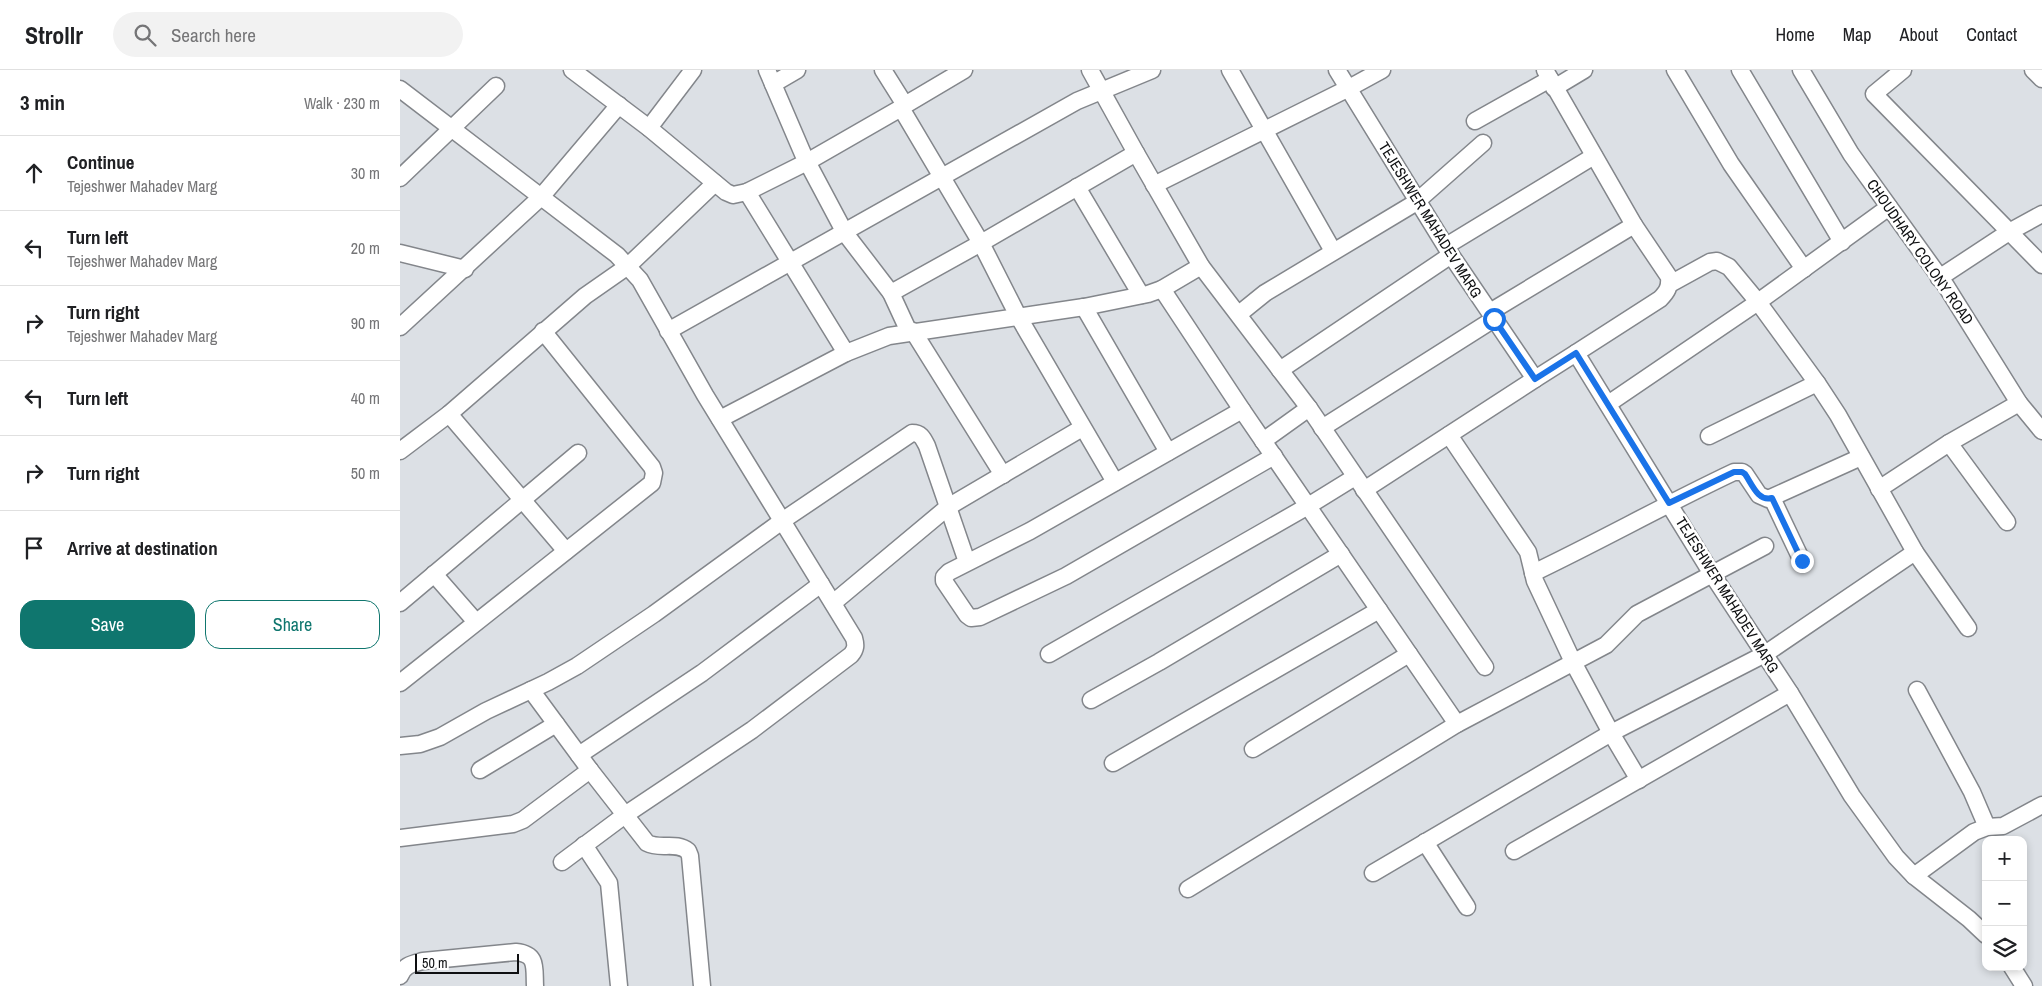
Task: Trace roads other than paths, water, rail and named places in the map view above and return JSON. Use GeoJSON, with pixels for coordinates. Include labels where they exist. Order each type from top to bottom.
{"type":"FeatureCollection","features":[{"type":"Feature","properties":{"kind":"street"},"geometry":{"type":"LineString","coordinates":[[649,128],[694,70]]}},
{"type":"Feature","properties":{"kind":"street"},"geometry":{"type":"LineString","coordinates":[[797,70],[770,77],[807,162],[844,233],[891,293],[911,332],[1003,475]]}},
{"type":"Feature","properties":{"kind":"street"},"geometry":{"type":"LineString","coordinates":[[882,70],[905,106],[964,70]]}},
{"type":"Feature","properties":{"kind":"street"},"geometry":{"type":"LineString","coordinates":[[1090,70],[1201,266],[1309,408],[1485,667]]}},
{"type":"Feature","properties":{"kind":"street"},"geometry":{"type":"LineString","coordinates":[[668,331],[1076,101],[1152,70]]}},
{"type":"Feature","properties":{"kind":"street"},"geometry":{"type":"LineString","coordinates":[[1230,70],[1333,251]]}},
{"type":"Feature","properties":{"kind":"street","name":"TEJESHWER MAHADEV MARG"},"geometry":{"type":"LineString","coordinates":[[1337,70],[1448,251],[1535,379]]}},
{"type":"Feature","properties":{"kind":"street"},"geometry":{"type":"LineString","coordinates":[[1154,185],[1348,89],[1382,70]]}},
{"type":"Feature","properties":{"kind":"street"},"geometry":{"type":"LineString","coordinates":[[1475,121],[1550,79],[1584,70]]}},
{"type":"Feature","properties":{"kind":"street"},"geometry":{"type":"LineString","coordinates":[[1675,70],[1731,164],[1804,269]]}},
{"type":"Feature","properties":{"kind":"street"},"geometry":{"type":"LineString","coordinates":[[1740,70],[1842,242]]}},
{"type":"Feature","properties":{"kind":"street","name":"CHOUDHARY COLONY ROAD"},"geometry":{"type":"LineString","coordinates":[[1800,70],[1851,154],[1939,278],[2019,403],[2042,431]]}},
{"type":"Feature","properties":{"kind":"street"},"geometry":{"type":"LineString","coordinates":[[1903,70],[1874,94],[2042,265]]}},
{"type":"Feature","properties":{"kind":"street"},"geometry":{"type":"LineString","coordinates":[[2033,70],[2042,79]]}},
{"type":"Feature","properties":{"kind":"street"},"geometry":{"type":"LineString","coordinates":[[576,71],[726,192],[733,195],[747,192],[807,162],[901,108],[981,243],[1018,316],[1114,482]]}},
{"type":"Feature","properties":{"kind":"street"},"geometry":{"type":"LineString","coordinates":[[1049,654],[1308,506],[1359,483],[1450,434],[1660,299],[1667,291],[1670,277],[1634,225],[1550,79]]}},
{"type":"Feature","properties":{"kind":"street"},"geometry":{"type":"LineString","coordinates":[[400,178],[496,86]]}},
{"type":"Feature","properties":{"kind":"street"},"geometry":{"type":"LineString","coordinates":[[400,89],[617,254],[640,280],[720,419],[854,638],[855,651],[851,655],[752,730],[625,815],[562,862]]}},
{"type":"Feature","properties":{"kind":"street"},"geometry":{"type":"LineString","coordinates":[[400,327],[541,197],[619,105]]}},
{"type":"Feature","properties":{"kind":"street"},"geometry":{"type":"LineString","coordinates":[[1239,314],[1265,293],[1417,201],[1484,144]]}},
{"type":"Feature","properties":{"kind":"street"},"geometry":{"type":"LineString","coordinates":[[891,293],[1136,153]]}},
{"type":"Feature","properties":{"kind":"street"},"geometry":{"type":"LineString","coordinates":[[1280,370],[1448,251],[1594,156]]}},
{"type":"Feature","properties":{"kind":"street"},"geometry":{"type":"LineString","coordinates":[[400,451],[449,414],[585,296],[628,266],[715,182]]}},
{"type":"Feature","properties":{"kind":"street"},"geometry":{"type":"LineString","coordinates":[[1077,187],[1141,295]]}},
{"type":"Feature","properties":{"kind":"street"},"geometry":{"type":"LineString","coordinates":[[747,192],[846,353]]}},
{"type":"Feature","properties":{"kind":"street"},"geometry":{"type":"LineString","coordinates":[[1608,404],[1758,302],[1889,207]]}},
{"type":"Feature","properties":{"kind":"street"},"geometry":{"type":"LineString","coordinates":[[1939,278],[2009,232],[2042,214]]}},
{"type":"Feature","properties":{"kind":"street"},"geometry":{"type":"LineString","coordinates":[[1322,428],[1634,225]]}},
{"type":"Feature","properties":{"kind":"street"},"geometry":{"type":"LineString","coordinates":[[400,253],[465,269]]}},
{"type":"Feature","properties":{"kind":"street"},"geometry":{"type":"LineString","coordinates":[[1670,284],[1710,262],[1717,261],[1729,267],[1758,302],[1817,383],[1838,415],[1916,552],[1968,628]]}},
{"type":"Feature","properties":{"kind":"street"},"geometry":{"type":"LineString","coordinates":[[720,419],[867,343],[911,332],[1084,307],[1141,295],[1162,289],[1201,266]]}},
{"type":"Feature","properties":{"kind":"street"},"geometry":{"type":"LineString","coordinates":[[1162,289],[1263,441],[1457,724]]}},
{"type":"Feature","properties":{"kind":"street"},"geometry":{"type":"LineString","coordinates":[[1084,307],[1168,452]]}},
{"type":"Feature","properties":{"kind":"street"},"geometry":{"type":"LineString","coordinates":[[400,683],[652,483],[654,473],[652,467],[543,331]]}},
{"type":"Feature","properties":{"kind":"street","name":"TEJESHWER MAHADEV MARG"},"geometry":{"type":"LineString","coordinates":[[1576,353],[1712,574],[1763,655],[1790,693],[1852,796],[1896,857],[1914,876],[1982,931]]}},
{"type":"Feature","properties":{"kind":"street"},"geometry":{"type":"LineString","coordinates":[[1709,436],[1817,383]]}},
{"type":"Feature","properties":{"kind":"street"},"geometry":{"type":"LineString","coordinates":[[1879,488],[1949,443],[2019,403]]}},
{"type":"Feature","properties":{"kind":"street"},"geometry":{"type":"LineString","coordinates":[[1263,441],[1309,408]]}},
{"type":"Feature","properties":{"kind":"street"},"geometry":{"type":"LineString","coordinates":[[1242,410],[1030,531],[946,574],[944,581],[967,615],[976,618],[1066,576],[1274,456]]}},
{"type":"Feature","properties":{"kind":"street"},"geometry":{"type":"LineString","coordinates":[[449,414],[566,551]]}},
{"type":"Feature","properties":{"kind":"street"},"geometry":{"type":"LineString","coordinates":[[833,604],[948,506],[1082,428]]}},
{"type":"Feature","properties":{"kind":"street"},"geometry":{"type":"LineString","coordinates":[[400,746],[420,744],[436,739],[486,711],[577,666],[654,614],[782,521],[912,433],[922,436],[927,446],[968,562]]}},
{"type":"Feature","properties":{"kind":"street"},"geometry":{"type":"LineString","coordinates":[[1450,434],[1528,552],[1538,589],[1573,662],[1638,780]]}},
{"type":"Feature","properties":{"kind":"street"},"geometry":{"type":"LineString","coordinates":[[1949,443],[2008,522]]}},
{"type":"Feature","properties":{"kind":"street"},"geometry":{"type":"LineString","coordinates":[[400,604],[521,498],[578,452]]}},
{"type":"Feature","properties":{"kind":"street"},"geometry":{"type":"LineString","coordinates":[[1533,573],[1591,545],[1669,503],[1738,472],[1745,474],[1758,495],[1763,498],[1772,498],[1861,457]]}},
{"type":"Feature","properties":{"kind":"street"},"geometry":{"type":"LineString","coordinates":[[1772,498],[1802,561]]}},
{"type":"Feature","properties":{"kind":"street"},"geometry":{"type":"LineString","coordinates":[[1188,889],[1457,724],[1606,645],[1637,614],[1765,546]]}},
{"type":"Feature","properties":{"kind":"street"},"geometry":{"type":"LineString","coordinates":[[1373,873],[1611,733],[1763,655],[1916,552]]}},
{"type":"Feature","properties":{"kind":"street"},"geometry":{"type":"LineString","coordinates":[[1091,700],[1341,554]]}},
{"type":"Feature","properties":{"kind":"street"},"geometry":{"type":"LineString","coordinates":[[434,574],[476,622]]}},
{"type":"Feature","properties":{"kind":"street"},"geometry":{"type":"LineString","coordinates":[[579,755],[702,673],[821,584]]}},
{"type":"Feature","properties":{"kind":"street"},"geometry":{"type":"LineString","coordinates":[[1113,763],[1379,610]]}},
{"type":"Feature","properties":{"kind":"street"},"geometry":{"type":"LineString","coordinates":[[1253,749],[1409,654]]}},
{"type":"Feature","properties":{"kind":"street"},"geometry":{"type":"LineString","coordinates":[[531,690],[590,770],[648,843],[657,846],[678,846],[688,851],[702,986]]}},
{"type":"Feature","properties":{"kind":"street"},"geometry":{"type":"LineString","coordinates":[[1917,690],[1972,792],[1987,827]]}},
{"type":"Feature","properties":{"kind":"street"},"geometry":{"type":"LineString","coordinates":[[1514,851],[1790,693]]}},
{"type":"Feature","properties":{"kind":"street"},"geometry":{"type":"LineString","coordinates":[[480,770],[556,724]]}},
{"type":"Feature","properties":{"kind":"street"},"geometry":{"type":"LineString","coordinates":[[400,838],[514,824],[523,820],[590,770]]}},
{"type":"Feature","properties":{"kind":"street"},"geometry":{"type":"LineString","coordinates":[[1914,876],[1974,832],[1987,827],[2003,826],[2042,805]]}},
{"type":"Feature","properties":{"kind":"street"},"geometry":{"type":"LineString","coordinates":[[1425,842],[1467,907]]}},
{"type":"Feature","properties":{"kind":"street"},"geometry":{"type":"LineString","coordinates":[[584,845],[609,883],[618,986]]}},
{"type":"Feature","properties":{"kind":"street"},"geometry":{"type":"LineString","coordinates":[[400,976],[402,970],[410,964],[423,961],[516,952],[526,953],[533,961],[535,986]]}},
{"type":"Feature","properties":{"kind":"street"},"geometry":{"type":"LineString","coordinates":[[2015,971],[2024,986]]}}]}
